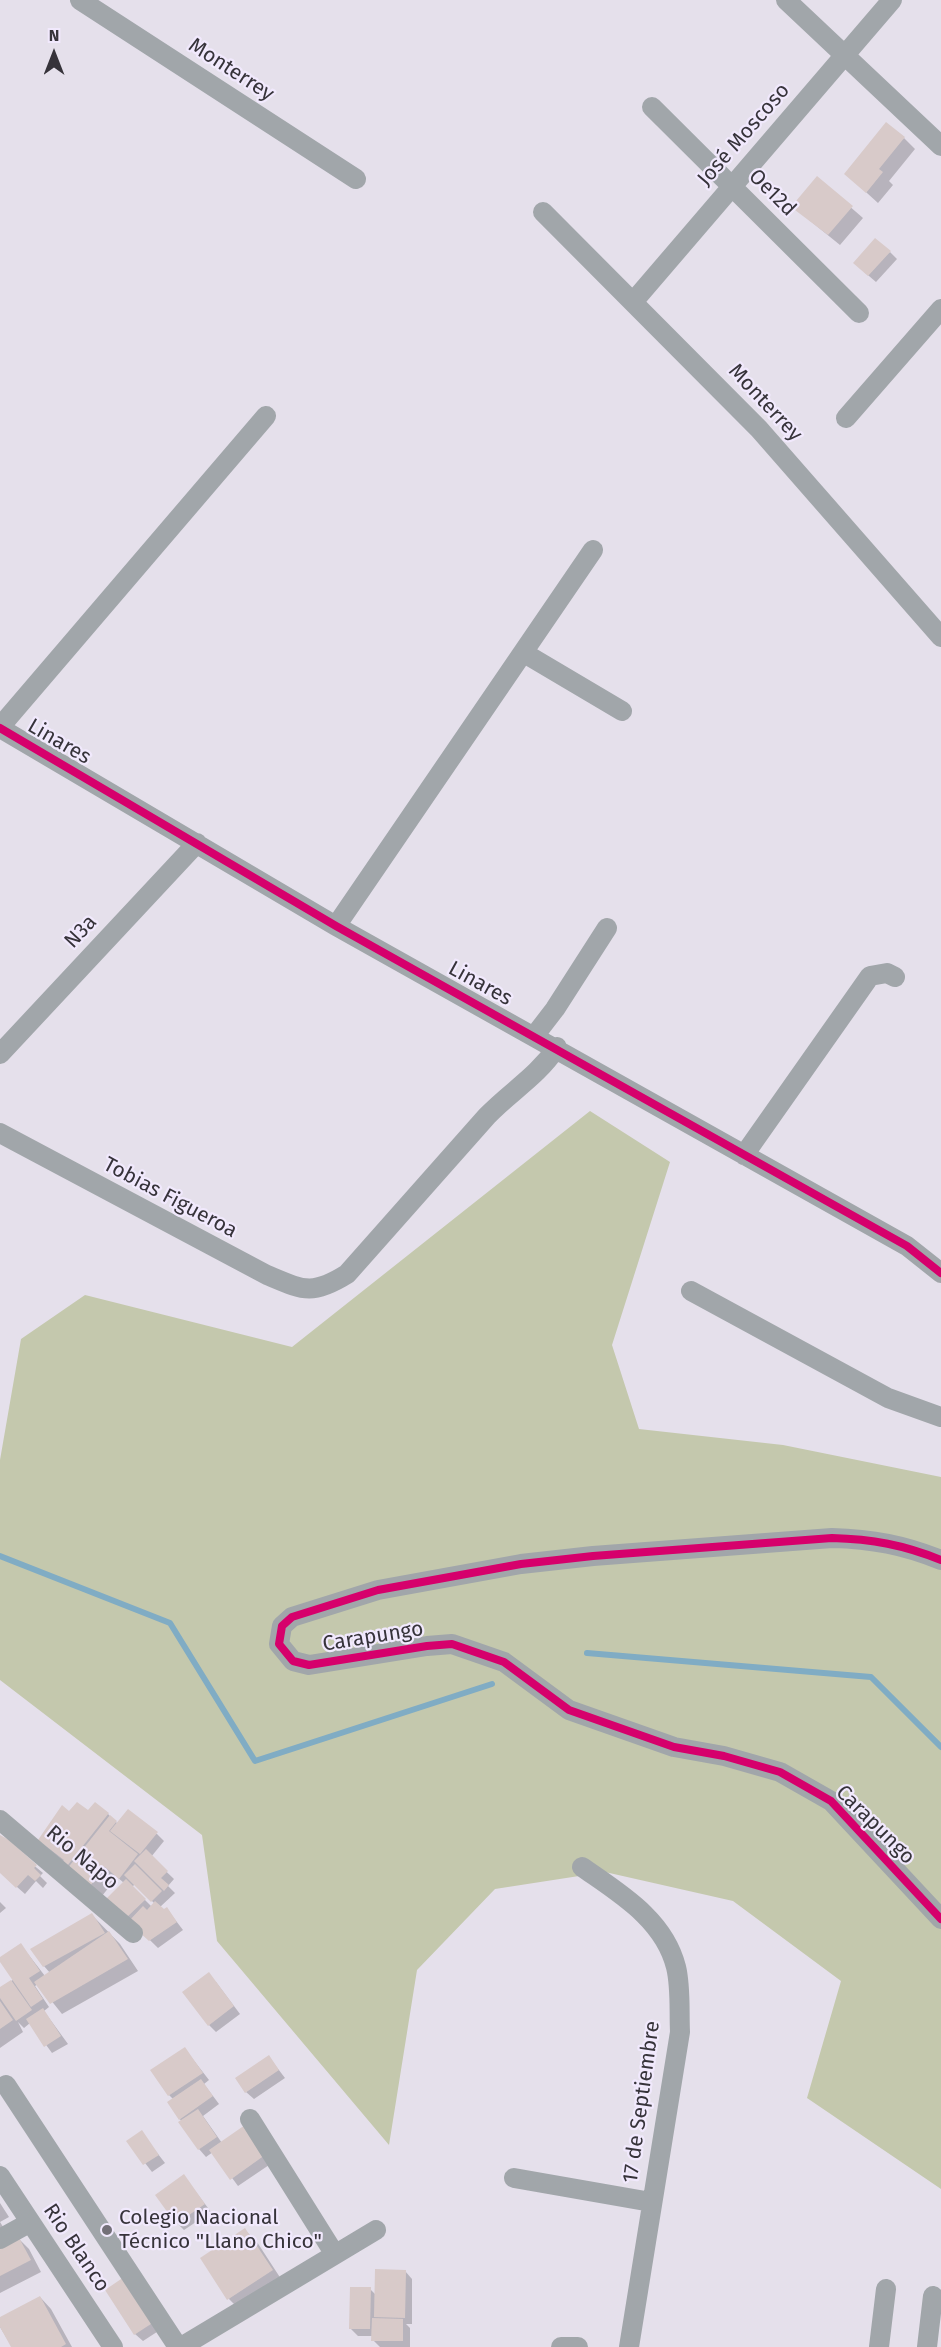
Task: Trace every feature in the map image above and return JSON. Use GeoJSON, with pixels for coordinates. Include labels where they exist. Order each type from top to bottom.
{"type":"FeatureCollection","features":[{"type":"Feature","properties":{"kind":"street","name":"Monterrey"},"geometry":{"type":"LineString","coordinates":[[80,0],[356,180]]}},
{"type":"Feature","properties":{"kind":"street"},"geometry":{"type":"LineString","coordinates":[[786,0],[941,146]]}},
{"type":"Feature","properties":{"kind":"street","name":"José Moscoso"},"geometry":{"type":"LineString","coordinates":[[633,302],[892,0]]}},
{"type":"Feature","properties":{"kind":"street","name":"Oe12d"},"geometry":{"type":"LineString","coordinates":[[652,107],[859,313]]}},
{"type":"Feature","properties":{"kind":"street","name":"Monterrey"},"geometry":{"type":"LineString","coordinates":[[543,212],[608,280],[633,302],[759,429],[941,637]]}},
{"type":"Feature","properties":{"kind":"street"},"geometry":{"type":"LineString","coordinates":[[846,418],[941,309]]}},
{"type":"Feature","properties":{"kind":"street"},"geometry":{"type":"LineString","coordinates":[[0,727],[266,416]]}},
{"type":"Feature","properties":{"kind":"street"},"geometry":{"type":"LineString","coordinates":[[336,926],[593,550]]}},
{"type":"Feature","properties":{"kind":"street"},"geometry":{"type":"LineString","coordinates":[[524,653],[622,711]]}},
{"type":"Feature","properties":{"kind":"street","name":"Linares"},"geometry":{"type":"LineString","coordinates":[[0,727],[336,926],[557,1047],[907,1246],[941,1273]]}},
{"type":"Feature","properties":{"kind":"street","name":"N3a"},"geometry":{"type":"LineString","coordinates":[[0,1054],[197,843]]}},
{"type":"Feature","properties":{"kind":"street"},"geometry":{"type":"LineString","coordinates":[[535,1035],[555,1009],[607,928]]}},
{"type":"Feature","properties":{"kind":"street"},"geometry":{"type":"LineString","coordinates":[[744,1155],[870,976],[887,973],[895,977]]}},
{"type":"Feature","properties":{"kind":"street","name":"Tobias Figueroa"},"geometry":{"type":"LineString","coordinates":[[0,1133],[267,1275],[295,1287],[324,1288],[347,1274],[486,1116],[506,1096],[543,1069],[557,1047]]}},
{"type":"Feature","properties":{"kind":"street"},"geometry":{"type":"LineString","coordinates":[[691,1291],[888,1398],[941,1417]]}},
{"type":"Feature","properties":{"kind":"street","name":"Carapungo"},"geometry":{"type":"LineString","coordinates":[[941,1560],[907,1546],[867,1539],[832,1538],[593,1556],[521,1564],[378,1590],[307,1612],[292,1617],[282,1626],[279,1644],[293,1660],[309,1665],[452,1644],[504,1662],[569,1710],[675,1747],[724,1756],[780,1772],[831,1801],[941,1919]]}},
{"type":"Feature","properties":{"kind":"street","name":"Rio Napo"},"geometry":{"type":"LineString","coordinates":[[2,1825],[133,1933]]}},
{"type":"Feature","properties":{"kind":"street","name":"17 de Septiembre"},"geometry":{"type":"LineString","coordinates":[[582,1867],[637,1905],[665,1940],[676,1966],[680,2032],[629,2347]]}},
{"type":"Feature","properties":{"kind":"street"},"geometry":{"type":"LineString","coordinates":[[6,2085],[180,2347],[376,2230]]}},
{"type":"Feature","properties":{"kind":"street"},"geometry":{"type":"LineString","coordinates":[[250,2119],[334,2253]]}},
{"type":"Feature","properties":{"kind":"street","name":"Rio Blanco"},"geometry":{"type":"LineString","coordinates":[[0,2176],[7,2201],[29,2223],[113,2347]]}},
{"type":"Feature","properties":{"kind":"street"},"geometry":{"type":"LineString","coordinates":[[514,2178],[651,2202]]}},
{"type":"Feature","properties":{"kind":"street"},"geometry":{"type":"LineString","coordinates":[[0,2239],[29,2223]]}},
{"type":"Feature","properties":{"kind":"street"},"geometry":{"type":"LineString","coordinates":[[879,2347],[886,2289]]}},
{"type":"Feature","properties":{"kind":"street"},"geometry":{"type":"LineString","coordinates":[[927,2347],[933,2296]]}},
{"type":"Feature","properties":{"kind":"street"},"geometry":{"type":"LineString","coordinates":[[561,2347],[578,2347]]}},
{"type":"Feature","properties":{"kind":"green space"},"geometry":{"type":"Polygon","coordinates":[[[590,1111],[670,1162],[612,1345],[639,1429],[783,1445],[941,1477],[941,2189],[807,2098],[841,1981],[733,1901],[605,1872],[495,1889],[417,1970],[389,2145],[217,1941],[202,1835],[0,1680],[0,1460],[21,1339],[85,1295],[292,1347],[590,1111]]]}},
{"type":"Feature","properties":{"kind":"building"},"geometry":{"type":"Polygon","coordinates":[[[886,122],[905,137],[879,169],[883,172],[866,193],[844,174],[886,122]]]}},
{"type":"Feature","properties":{"kind":"building"},"geometry":{"type":"Polygon","coordinates":[[[817,176],[853,206],[828,235],[791,207],[817,176]]]}},
{"type":"Feature","properties":{"kind":"building"},"geometry":{"type":"Polygon","coordinates":[[[875,238],[891,251],[868,276],[853,263],[875,238]]]}},
{"type":"Feature","properties":{"kind":"building"},"geometry":{"type":"Polygon","coordinates":[[[77,1802],[88,1810],[95,1802],[109,1813],[67,1866],[62,1862],[64,1860],[38,1840],[62,1805],[69,1811],[77,1802]]]}},
{"type":"Feature","properties":{"kind":"building"},"geometry":{"type":"Polygon","coordinates":[[[128,1809],[158,1832],[140,1854],[110,1831],[128,1809]]]}},
{"type":"Feature","properties":{"kind":"building"},"geometry":{"type":"Polygon","coordinates":[[[110,1815],[117,1821],[109,1831],[138,1854],[119,1879],[105,1867],[90,1886],[67,1869],[110,1815]]]}},
{"type":"Feature","properties":{"kind":"building"},"geometry":{"type":"Polygon","coordinates":[[[0,1835],[37,1865],[34,1868],[41,1875],[35,1881],[28,1875],[16,1888],[0,1873],[0,1835]]]}},
{"type":"Feature","properties":{"kind":"building"},"geometry":{"type":"Polygon","coordinates":[[[146,1849],[168,1871],[161,1878],[169,1885],[164,1891],[134,1861],[146,1849]]]}},
{"type":"Feature","properties":{"kind":"building"},"geometry":{"type":"Polygon","coordinates":[[[135,1864],[162,1891],[151,1902],[124,1875],[135,1864]]]}},
{"type":"Feature","properties":{"kind":"building"},"geometry":{"type":"Polygon","coordinates":[[[126,1879],[146,1899],[126,1918],[106,1899],[126,1879]]]}},
{"type":"Feature","properties":{"kind":"building"},"geometry":{"type":"Polygon","coordinates":[[[155,1901],[164,1909],[167,1907],[177,1922],[149,1941],[128,1922],[143,1906],[147,1910],[155,1901]]]}},
{"type":"Feature","properties":{"kind":"building"},"geometry":{"type":"Polygon","coordinates":[[[92,1913],[105,1933],[43,1967],[30,1949],[92,1913]]]}},
{"type":"Feature","properties":{"kind":"building"},"geometry":{"type":"Polygon","coordinates":[[[109,1931],[128,1959],[50,2004],[34,1982],[109,1931]]]}},
{"type":"Feature","properties":{"kind":"building"},"geometry":{"type":"Polygon","coordinates":[[[21,1943],[40,1971],[29,1978],[43,1999],[31,2007],[0,1962],[0,1957],[21,1943]]]}},
{"type":"Feature","properties":{"kind":"building"},"geometry":{"type":"Polygon","coordinates":[[[209,1972],[234,2006],[208,2026],[182,1992],[209,1972]]]}},
{"type":"Feature","properties":{"kind":"building"},"geometry":{"type":"Polygon","coordinates":[[[11,1980],[32,2010],[16,2021],[0,1998],[0,1987],[11,1980]]]}},
{"type":"Feature","properties":{"kind":"building"},"geometry":{"type":"Polygon","coordinates":[[[0,2001],[13,2020],[0,2029],[0,2001]]]}},
{"type":"Feature","properties":{"kind":"building"},"geometry":{"type":"Polygon","coordinates":[[[43,2008],[61,2036],[44,2047],[26,2019],[43,2008]]]}},
{"type":"Feature","properties":{"kind":"building"},"geometry":{"type":"Polygon","coordinates":[[[185,2047],[203,2073],[168,2096],[150,2070],[185,2047]]]}},
{"type":"Feature","properties":{"kind":"building"},"geometry":{"type":"Polygon","coordinates":[[[269,2055],[279,2070],[245,2093],[235,2078],[269,2055]]]}},
{"type":"Feature","properties":{"kind":"building"},"geometry":{"type":"Polygon","coordinates":[[[201,2079],[213,2096],[179,2120],[167,2102],[201,2079]]]}},
{"type":"Feature","properties":{"kind":"building"},"geometry":{"type":"Polygon","coordinates":[[[198,2109],[217,2137],[198,2150],[178,2122],[198,2109]]]}},
{"type":"Feature","properties":{"kind":"building"},"geometry":{"type":"Polygon","coordinates":[[[245,2125],[265,2155],[230,2180],[209,2150],[245,2125]]]}},
{"type":"Feature","properties":{"kind":"building"},"geometry":{"type":"Polygon","coordinates":[[[142,2130],[159,2155],[143,2165],[126,2141],[142,2130]]]}},
{"type":"Feature","properties":{"kind":"building"},"geometry":{"type":"Polygon","coordinates":[[[184,2174],[205,2204],[176,2224],[155,2195],[184,2174]]]}},
{"type":"Feature","properties":{"kind":"building"},"geometry":{"type":"Polygon","coordinates":[[[245,2228],[273,2270],[227,2300],[200,2258],[245,2228]]]}},
{"type":"Feature","properties":{"kind":"building"},"geometry":{"type":"Polygon","coordinates":[[[18,2236],[31,2260],[0,2276],[0,2246],[18,2236]]]}},
{"type":"Feature","properties":{"kind":"building"},"geometry":{"type":"Polygon","coordinates":[[[375,2269],[406,2270],[405,2318],[374,2317],[375,2269]]]}},
{"type":"Feature","properties":{"kind":"building"},"geometry":{"type":"Polygon","coordinates":[[[124,2277],[154,2322],[134,2335],[105,2290],[124,2277]]]}},
{"type":"Feature","properties":{"kind":"building"},"geometry":{"type":"Polygon","coordinates":[[[350,2287],[371,2287],[370,2329],[349,2329],[350,2287]]]}},
{"type":"Feature","properties":{"kind":"building"},"geometry":{"type":"Polygon","coordinates":[[[40,2296],[66,2344],[61,2347],[11,2347],[0,2327],[0,2317],[40,2296]]]}},
{"type":"Feature","properties":{"kind":"building"},"geometry":{"type":"Polygon","coordinates":[[[372,2318],[403,2319],[403,2341],[371,2341],[372,2318]]]}},
{"type":"Feature","properties":{"kind":"waterway"},"geometry":{"type":"LineString","coordinates":[[0,1556],[170,1623],[255,1761],[492,1684]]}},
{"type":"Feature","properties":{"kind":"waterway"},"geometry":{"type":"LineString","coordinates":[[587,1653],[871,1677],[941,1747]]}},
{"type":"Feature","properties":{"kind":"cycle path"},"geometry":{"type":"LineString","coordinates":[[0,728],[336,926],[907,1246],[941,1273]]}},
{"type":"Feature","properties":{"kind":"cycle path"},"geometry":{"type":"LineString","coordinates":[[941,1560],[888,1544],[832,1538],[593,1556],[521,1564],[378,1590],[292,1617],[282,1626],[279,1644],[293,1661],[309,1665],[452,1644],[504,1662],[569,1710],[674,1747],[724,1756],[780,1772],[831,1801],[941,1919]]}},
{"type":"Feature","properties":{"kind":"place","name":"Colegio Nacional Técnico \"Llano Chico\""},"geometry":{"type":"Point","coordinates":[107,2230]}}]}
